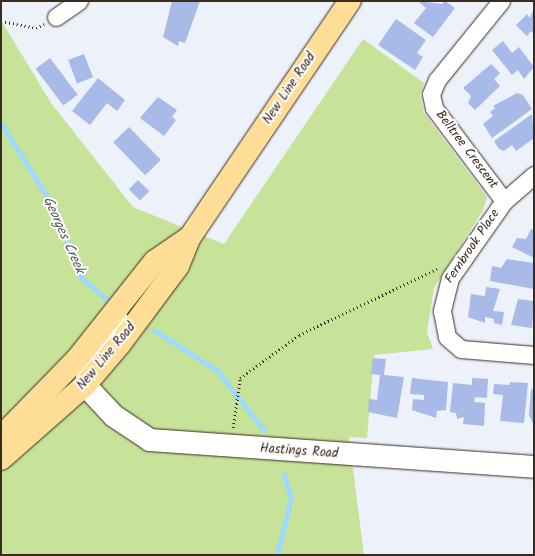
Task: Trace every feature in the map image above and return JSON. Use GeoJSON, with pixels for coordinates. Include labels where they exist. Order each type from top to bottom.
{"type":"FeatureCollection","features":[{"type":"Feature","properties":{"kind":"main road","name":"New Line Road"},"geometry":{"type":"LineString","coordinates":[[1,459],[85,385],[178,266],[190,236],[350,1]]}},
{"type":"Feature","properties":{"kind":"main road","name":"New Line Road"},"geometry":{"type":"LineString","coordinates":[[1,437],[24,415],[98,334],[155,261],[190,236]]}},
{"type":"Feature","properties":{"kind":"main road"},"geometry":{"type":"LineString","coordinates":[[24,415],[67,386],[85,385],[94,356],[162,266],[164,256]]}},
{"type":"Feature","properties":{"kind":"main road","name":"Hastings Road"},"geometry":{"type":"LineString","coordinates":[[85,385],[114,416],[150,440],[230,447],[534,467]]}},
{"type":"Feature","properties":{"kind":"street"},"geometry":{"type":"LineString","coordinates":[[56,17],[79,1]]}},
{"type":"Feature","properties":{"kind":"street","name":"Belltree Crescent"},"geometry":{"type":"LineString","coordinates":[[500,1],[437,80],[431,94],[434,108],[504,201]]}},
{"type":"Feature","properties":{"kind":"street","name":"Fernbrook Place"},"geometry":{"type":"LineString","coordinates":[[534,175],[504,201],[464,258],[444,294],[442,311],[447,337],[461,349],[534,355]]}},
{"type":"Feature","properties":{"kind":"path"},"geometry":{"type":"LineString","coordinates":[[1,21],[36,28],[56,17]]}},
{"type":"Feature","properties":{"kind":"path"},"geometry":{"type":"LineString","coordinates":[[230,447],[240,378],[299,335],[412,279],[464,258]]}},
{"type":"Feature","properties":{"kind":"green space"},"geometry":{"type":"Polygon","coordinates":[[[1,20],[51,103],[133,207],[224,244],[363,39],[424,83],[420,95],[424,113],[487,197],[483,210],[434,288],[427,332],[433,349],[374,355],[367,438],[349,437],[364,555],[1,555],[1,20]]]}},
{"type":"Feature","properties":{"kind":"building"},"geometry":{"type":"Polygon","coordinates":[[[172,1],[200,1],[185,43],[179,41],[178,46],[163,37],[172,1]]]}},
{"type":"Feature","properties":{"kind":"building"},"geometry":{"type":"Polygon","coordinates":[[[418,1],[442,4],[445,1],[455,8],[433,37],[414,23],[426,8],[418,1]]]}},
{"type":"Feature","properties":{"kind":"building"},"geometry":{"type":"Polygon","coordinates":[[[534,8],[534,34],[531,31],[527,36],[516,25],[527,14],[530,18],[534,8]]]}},
{"type":"Feature","properties":{"kind":"building"},"geometry":{"type":"Polygon","coordinates":[[[396,19],[426,40],[417,53],[423,57],[415,70],[378,45],[396,19]]]}},
{"type":"Feature","properties":{"kind":"building"},"geometry":{"type":"Polygon","coordinates":[[[503,41],[512,53],[519,47],[534,67],[524,79],[518,70],[512,75],[492,50],[503,41]]]}},
{"type":"Feature","properties":{"kind":"building"},"geometry":{"type":"Polygon","coordinates":[[[84,54],[93,77],[77,83],[68,60],[84,54]]]}},
{"type":"Feature","properties":{"kind":"building"},"geometry":{"type":"Polygon","coordinates":[[[50,58],[78,95],[63,106],[36,69],[50,58]]]}},
{"type":"Feature","properties":{"kind":"building"},"geometry":{"type":"Polygon","coordinates":[[[491,64],[500,73],[494,79],[500,86],[475,110],[468,103],[471,96],[463,88],[491,64]]]}},
{"type":"Feature","properties":{"kind":"building"},"geometry":{"type":"Polygon","coordinates":[[[98,78],[125,100],[117,111],[107,103],[90,125],[72,111],[98,78]]]}},
{"type":"Feature","properties":{"kind":"building"},"geometry":{"type":"Polygon","coordinates":[[[517,93],[523,95],[532,109],[492,138],[483,124],[493,116],[490,112],[495,108],[493,106],[517,93]]]}},
{"type":"Feature","properties":{"kind":"building"},"geometry":{"type":"Polygon","coordinates":[[[158,97],[177,110],[172,117],[176,120],[164,136],[140,118],[158,97]]]}},
{"type":"Feature","properties":{"kind":"building"},"geometry":{"type":"Polygon","coordinates":[[[532,114],[534,138],[516,151],[512,145],[504,151],[499,149],[494,141],[532,114]]]}},
{"type":"Feature","properties":{"kind":"building"},"geometry":{"type":"Polygon","coordinates":[[[129,127],[161,160],[145,175],[113,142],[129,127]]]}},
{"type":"Feature","properties":{"kind":"building"},"geometry":{"type":"Polygon","coordinates":[[[138,180],[149,191],[140,201],[129,189],[138,180]]]}},
{"type":"Feature","properties":{"kind":"building"},"geometry":{"type":"Polygon","coordinates":[[[531,229],[534,230],[534,258],[512,247],[517,238],[526,239],[531,229]]]}},
{"type":"Feature","properties":{"kind":"building"},"geometry":{"type":"Polygon","coordinates":[[[507,259],[534,263],[534,289],[490,281],[492,266],[501,268],[507,259]]]}},
{"type":"Feature","properties":{"kind":"building"},"geometry":{"type":"Polygon","coordinates":[[[486,287],[500,289],[493,311],[504,312],[502,325],[494,323],[494,319],[485,317],[485,323],[468,317],[471,294],[485,296],[486,287]]]}},
{"type":"Feature","properties":{"kind":"building"},"geometry":{"type":"Polygon","coordinates":[[[518,299],[534,301],[532,328],[511,325],[518,299]]]}},
{"type":"Feature","properties":{"kind":"building"},"geometry":{"type":"Polygon","coordinates":[[[373,358],[386,359],[384,375],[404,377],[397,418],[368,412],[369,399],[377,400],[380,375],[371,374],[373,358]]]}},
{"type":"Feature","properties":{"kind":"building"},"geometry":{"type":"Polygon","coordinates":[[[412,378],[448,382],[446,410],[437,411],[436,418],[412,410],[413,399],[424,400],[424,395],[410,394],[412,378]]]}},
{"type":"Feature","properties":{"kind":"building"},"geometry":{"type":"Polygon","coordinates":[[[472,378],[488,379],[487,398],[475,397],[474,402],[485,403],[484,426],[463,424],[464,417],[457,419],[456,413],[450,412],[453,383],[472,385],[472,378]]]}},
{"type":"Feature","properties":{"kind":"building"},"geometry":{"type":"Polygon","coordinates":[[[510,382],[528,383],[524,423],[500,421],[503,395],[493,394],[494,384],[510,385],[510,382]]]}},
{"type":"Feature","properties":{"kind":"building"},"geometry":{"type":"Polygon","coordinates":[[[531,389],[534,390],[534,426],[529,415],[531,389]]]}},
{"type":"Feature","properties":{"kind":"waterway","name":"Georges Creek"},"geometry":{"type":"LineString","coordinates":[[1,123],[55,208],[81,277],[107,300]]}},
{"type":"Feature","properties":{"kind":"waterway","name":"Georges Creek"},"geometry":{"type":"LineString","coordinates":[[154,330],[218,371],[264,430]]}},
{"type":"Feature","properties":{"kind":"waterway","name":"Georges Creek"},"geometry":{"type":"LineString","coordinates":[[277,555],[291,498],[284,475]]}}]}
